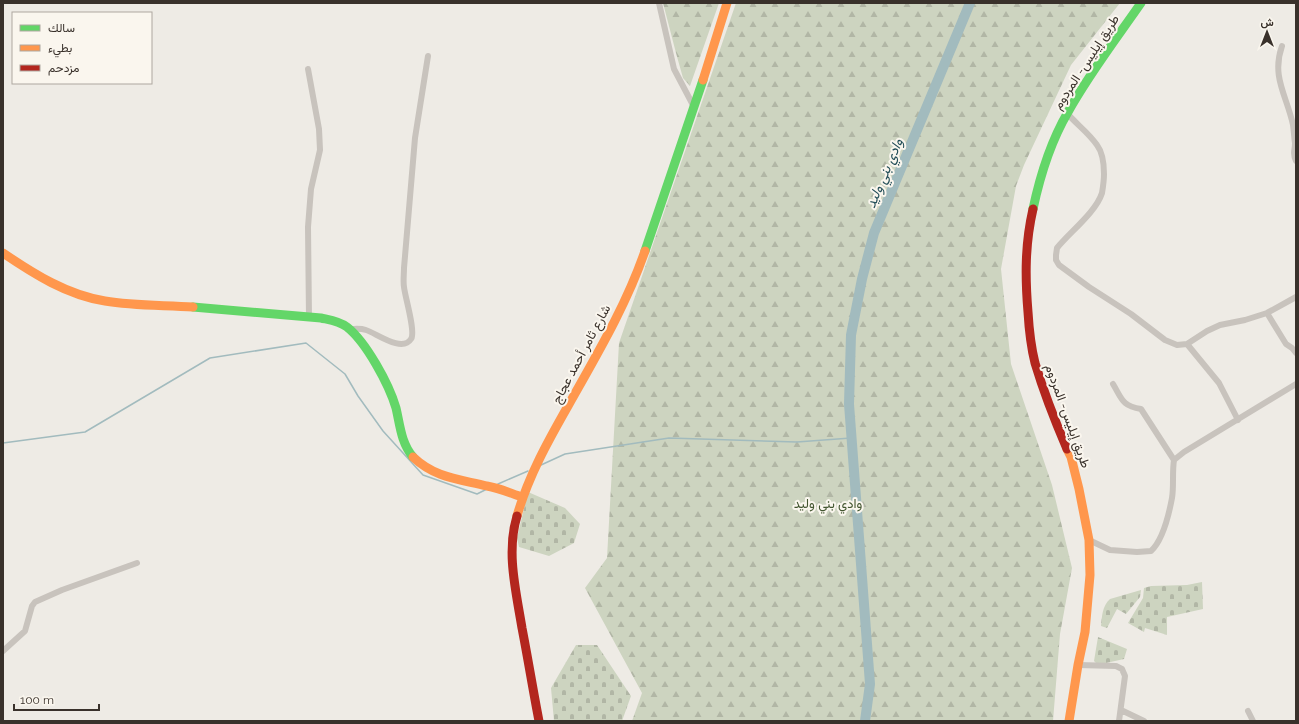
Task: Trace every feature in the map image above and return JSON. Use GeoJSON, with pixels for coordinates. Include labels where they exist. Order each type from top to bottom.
{"type":"FeatureCollection","features":[{"type":"Feature","properties":{"kind":"main road","name":"شارع ثامر أحمد عجاج"},"geometry":{"type":"LineString","coordinates":[[539,721],[512,567],[512,536],[522,497],[551,436],[602,346],[624,302],[645,250],[694,107],[727,3]]}},
{"type":"Feature","properties":{"kind":"main road","name":"طريق إيليس- المردوم"},"geometry":{"type":"LineString","coordinates":[[1069,721],[1085,632],[1090,575],[1089,540],[1071,457],[1042,387],[1035,362],[1030,336],[1026,284],[1028,230],[1038,185],[1048,155],[1067,113],[1098,64],[1141,3]]}},
{"type":"Feature","properties":{"kind":"main road"},"geometry":{"type":"LineString","coordinates":[[3,253],[53,284],[110,302],[202,307],[266,314],[326,318],[339,322],[350,329],[365,347],[392,397],[404,442],[413,457],[429,468],[448,478],[493,487],[522,497]]}},
{"type":"Feature","properties":{"kind":"street"},"geometry":{"type":"LineString","coordinates":[[659,3],[674,69],[694,107]]}},
{"type":"Feature","properties":{"kind":"street"},"geometry":{"type":"LineString","coordinates":[[1282,46],[1278,59],[1277,71],[1280,87],[1293,124],[1295,145],[1293,154],[1296,161]]}},
{"type":"Feature","properties":{"kind":"street"},"geometry":{"type":"LineString","coordinates":[[350,329],[365,330],[390,342],[397,343],[408,342],[413,334],[404,286],[404,268],[415,138],[428,56]]}},
{"type":"Feature","properties":{"kind":"street"},"geometry":{"type":"LineString","coordinates":[[308,69],[319,129],[320,143],[320,150],[311,189],[308,227],[309,317]]}},
{"type":"Feature","properties":{"kind":"street"},"geometry":{"type":"LineString","coordinates":[[1067,113],[1087,132],[1099,148],[1103,157],[1104,180],[1102,192],[1096,204],[1057,248],[1056,260],[1059,265],[1089,287],[1131,314],[1165,340],[1177,345],[1187,344],[1207,331],[1220,325],[1245,320],[1267,313],[1296,297]]}},
{"type":"Feature","properties":{"kind":"street"},"geometry":{"type":"LineString","coordinates":[[1267,313],[1286,344],[1296,353]]}},
{"type":"Feature","properties":{"kind":"street"},"geometry":{"type":"LineString","coordinates":[[1187,344],[1219,383],[1238,420]]}},
{"type":"Feature","properties":{"kind":"street"},"geometry":{"type":"LineString","coordinates":[[1113,384],[1123,402],[1128,406],[1141,409],[1174,460]]}},
{"type":"Feature","properties":{"kind":"street"},"geometry":{"type":"LineString","coordinates":[[1089,540],[1110,550],[1126,552],[1151,551],[1158,544],[1162,535],[1172,497],[1172,471],[1174,460],[1184,452],[1296,384]]}},
{"type":"Feature","properties":{"kind":"street"},"geometry":{"type":"LineString","coordinates":[[3,651],[25,631],[32,606],[35,602],[62,590],[137,563]]}},
{"type":"Feature","properties":{"kind":"street"},"geometry":{"type":"LineString","coordinates":[[1078,665],[1116,666],[1122,669],[1125,676],[1119,721]]}},
{"type":"Feature","properties":{"kind":"street"},"geometry":{"type":"LineString","coordinates":[[1121,710],[1144,721]]}},
{"type":"Feature","properties":{"kind":"street"},"geometry":{"type":"LineString","coordinates":[[1248,711],[1253,721]]}},
{"type":"Feature","properties":{"kind":"green space"},"geometry":{"type":"Polygon","coordinates":[[[663,3],[719,3],[690,86],[683,78],[663,3]]]}},
{"type":"Feature","properties":{"kind":"green space","name":"وادي بني وليد"},"geometry":{"type":"Polygon","coordinates":[[[736,3],[1120,3],[1071,65],[1024,165],[1016,186],[1001,269],[1011,364],[1052,485],[1072,568],[1060,634],[1053,721],[632,721],[642,693],[585,588],[607,558],[619,343],[736,3]]]}},
{"type":"Feature","properties":{"kind":"green space"},"geometry":{"type":"Polygon","coordinates":[[[528,492],[565,508],[580,524],[574,543],[549,556],[519,547],[517,538],[528,492]]]}},
{"type":"Feature","properties":{"kind":"green space"},"geometry":{"type":"Polygon","coordinates":[[[1202,582],[1203,609],[1167,617],[1167,635],[1145,628],[1144,632],[1128,623],[1143,598],[1144,588],[1151,586],[1187,585],[1202,582]]]}},
{"type":"Feature","properties":{"kind":"green space"},"geometry":{"type":"Polygon","coordinates":[[[1141,590],[1140,597],[1126,614],[1117,609],[1107,628],[1101,626],[1104,608],[1110,599],[1141,590]]]}},
{"type":"Feature","properties":{"kind":"green space"},"geometry":{"type":"Polygon","coordinates":[[[1098,637],[1127,649],[1124,659],[1106,663],[1096,663],[1094,661],[1098,637]]]}},
{"type":"Feature","properties":{"kind":"green space"},"geometry":{"type":"Polygon","coordinates":[[[576,645],[597,645],[631,696],[622,721],[554,721],[551,688],[576,645]]]}},
{"type":"Feature","properties":{"kind":"waterway","name":"وادي بني وليد"},"geometry":{"type":"LineString","coordinates":[[865,721],[870,684],[849,404],[851,335],[862,279],[874,233],[970,3]]}},
{"type":"Feature","properties":{"kind":"waterway"},"geometry":{"type":"LineString","coordinates":[[3,443],[85,432],[210,358],[306,343],[345,374],[358,396],[383,431],[423,475],[477,494],[487,489]]}},
{"type":"Feature","properties":{"kind":"waterway"},"geometry":{"type":"LineString","coordinates":[[541,465],[565,454],[669,438],[797,442],[851,438]]}},
{"type":"Feature","properties":{"kind":"waterway"},"geometry":{"type":"LineString","coordinates":[[498,484],[528,471]]}},
{"type":"Feature","properties":{"kind":"traffic: fast"},"geometry":{"type":"LineString","coordinates":[[1033,209],[1047,159],[1062,123],[1094,70],[1141,3]]}},
{"type":"Feature","properties":{"kind":"traffic: fast"},"geometry":{"type":"LineString","coordinates":[[645,251],[703,80]]}},
{"type":"Feature","properties":{"kind":"traffic: fast"},"geometry":{"type":"LineString","coordinates":[[193,307],[321,318],[338,322],[347,327],[369,353],[388,387],[396,408],[403,440],[413,457]]}},
{"type":"Feature","properties":{"kind":"traffic: slow"},"geometry":{"type":"LineString","coordinates":[[703,80],[727,3]]}},
{"type":"Feature","properties":{"kind":"traffic: slow"},"geometry":{"type":"LineString","coordinates":[[517,516],[527,487],[539,460],[620,311],[645,251]]}},
{"type":"Feature","properties":{"kind":"traffic: slow"},"geometry":{"type":"LineString","coordinates":[[3,253],[51,283],[91,298],[127,304],[193,307]]}},
{"type":"Feature","properties":{"kind":"traffic: slow"},"geometry":{"type":"LineString","coordinates":[[1067,449],[1071,457],[1079,489],[1089,540],[1090,575],[1085,632],[1069,721]]}},
{"type":"Feature","properties":{"kind":"traffic: slow"},"geometry":{"type":"LineString","coordinates":[[413,457],[421,464],[439,474],[496,488],[522,497]]}},
{"type":"Feature","properties":{"kind":"traffic: jam"},"geometry":{"type":"LineString","coordinates":[[1033,209],[1028,235],[1026,260],[1030,338],[1038,374],[1067,449]]}},
{"type":"Feature","properties":{"kind":"traffic: jam"},"geometry":{"type":"LineString","coordinates":[[517,516],[512,543],[513,572],[539,721]]}}]}
